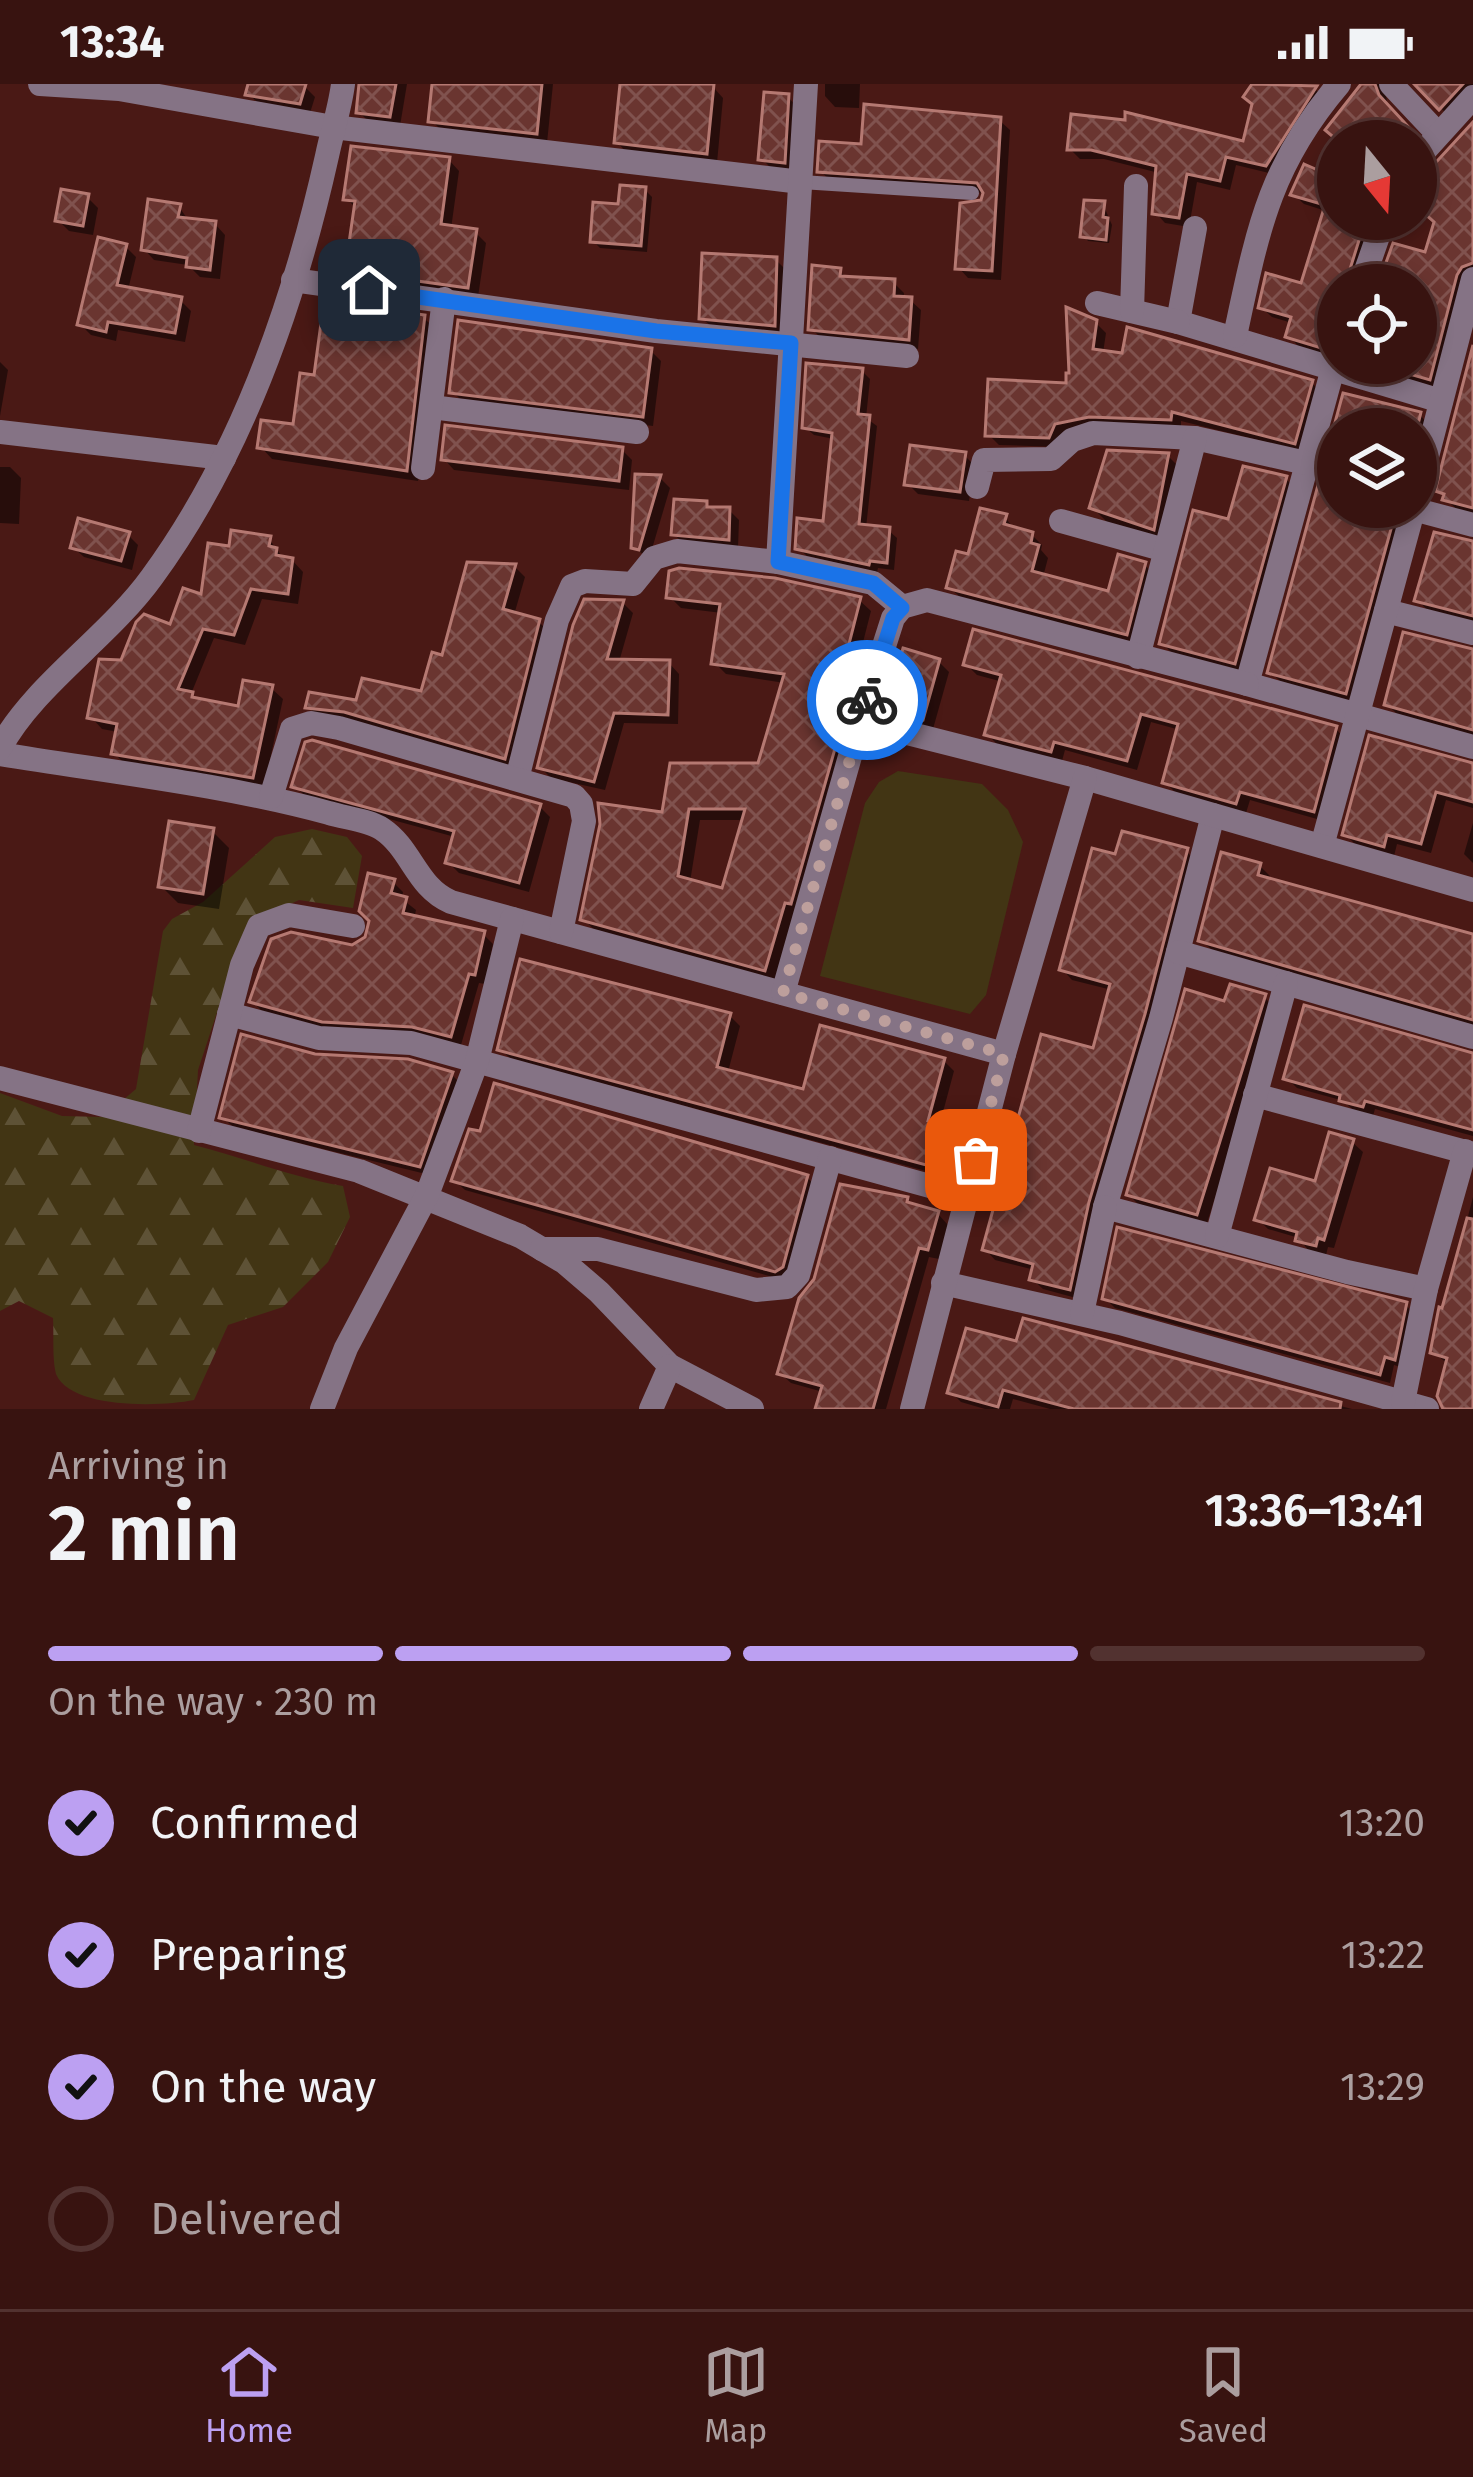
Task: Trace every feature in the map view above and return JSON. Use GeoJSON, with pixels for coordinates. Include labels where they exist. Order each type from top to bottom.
{"type":"FeatureCollection","features":[{"type":"Feature","properties":{"kind":"street"},"geometry":{"type":"LineString","coordinates":[[40,84],[140,92],[333,127],[801,182]]}},
{"type":"Feature","properties":{"kind":"street"},"geometry":{"type":"LineString","coordinates":[[2,740],[116,624],[198,510],[268,357],[314,217],[343,84]]}},
{"type":"Feature","properties":{"kind":"street"},"geometry":{"type":"LineString","coordinates":[[778,562],[806,84]]}},
{"type":"Feature","properties":{"kind":"street"},"geometry":{"type":"LineString","coordinates":[[1235,336],[1272,187],[1314,113],[1339,84]]}},
{"type":"Feature","properties":{"kind":"street"},"geometry":{"type":"LineString","coordinates":[[1391,84],[1438,134],[1473,97]]}},
{"type":"Feature","properties":{"kind":"street"},"geometry":{"type":"LineString","coordinates":[[1132,311],[1136,186]]}},
{"type":"Feature","properties":{"kind":"street"},"geometry":{"type":"LineString","coordinates":[[1178,322],[1196,228]]}},
{"type":"Feature","properties":{"kind":"street"},"geometry":{"type":"LineString","coordinates":[[1437,416],[1473,279]]}},
{"type":"Feature","properties":{"kind":"street"},"geometry":{"type":"LineString","coordinates":[[293,280],[656,331],[907,356]]}},
{"type":"Feature","properties":{"kind":"street"},"geometry":{"type":"LineString","coordinates":[[423,468],[444,299]]}},
{"type":"Feature","properties":{"kind":"street"},"geometry":{"type":"LineString","coordinates":[[1097,303],[1317,354]]}},
{"type":"Feature","properties":{"kind":"street"},"geometry":{"type":"LineString","coordinates":[[1246,684],[1328,384]]}},
{"type":"Feature","properties":{"kind":"street"},"geometry":{"type":"LineString","coordinates":[[1399,384],[1441,401]]}},
{"type":"Feature","properties":{"kind":"street"},"geometry":{"type":"LineString","coordinates":[[431,407],[637,432]]}},
{"type":"Feature","properties":{"kind":"street"},"geometry":{"type":"LineString","coordinates":[[0,432],[224,458]]}},
{"type":"Feature","properties":{"kind":"street"},"geometry":{"type":"LineString","coordinates":[[977,487],[987,458],[1051,459],[1082,435],[1195,438],[1306,463]]}},
{"type":"Feature","properties":{"kind":"street"},"geometry":{"type":"LineString","coordinates":[[1138,657],[1195,438]]}},
{"type":"Feature","properties":{"kind":"street"},"geometry":{"type":"LineString","coordinates":[[1437,513],[1473,525]]}},
{"type":"Feature","properties":{"kind":"street"},"geometry":{"type":"LineString","coordinates":[[1061,521],[1165,550]]}},
{"type":"Feature","properties":{"kind":"street"},"geometry":{"type":"LineString","coordinates":[[1322,846],[1408,528]]}},
{"type":"Feature","properties":{"kind":"street"},"geometry":{"type":"LineString","coordinates":[[517,778],[557,620],[572,586],[585,581],[633,584],[654,558],[677,551],[778,562],[873,583],[902,608]]}},
{"type":"Feature","properties":{"kind":"street"},"geometry":{"type":"LineString","coordinates":[[783,993],[860,721],[893,618],[902,608],[927,600],[957,605],[1473,747]]}},
{"type":"Feature","properties":{"kind":"street"},"geometry":{"type":"LineString","coordinates":[[1386,611],[1473,634]]}},
{"type":"Feature","properties":{"kind":"street"},"geometry":{"type":"LineString","coordinates":[[860,721],[1085,778],[1473,890]]}},
{"type":"Feature","properties":{"kind":"street"},"geometry":{"type":"LineString","coordinates":[[271,797],[292,729],[311,723],[574,796],[584,812],[561,932]]}},
{"type":"Feature","properties":{"kind":"street"},"geometry":{"type":"LineString","coordinates":[[2,740],[271,797],[380,827],[439,896],[1004,1054]]}},
{"type":"Feature","properties":{"kind":"street"},"geometry":{"type":"LineString","coordinates":[[915,1408],[1004,1054],[1085,778]]}},
{"type":"Feature","properties":{"kind":"street"},"geometry":{"type":"LineString","coordinates":[[1082,1313],[1106,1207],[1213,815]]}},
{"type":"Feature","properties":{"kind":"street"},"geometry":{"type":"LineString","coordinates":[[199,1131],[229,1014],[259,926],[289,915],[353,926]]}},
{"type":"Feature","properties":{"kind":"street"},"geometry":{"type":"LineString","coordinates":[[322,1409],[346,1348],[427,1195],[477,1060],[512,919]]}},
{"type":"Feature","properties":{"kind":"street"},"geometry":{"type":"LineString","coordinates":[[1178,952],[1473,1037]]}},
{"type":"Feature","properties":{"kind":"street"},"geometry":{"type":"LineString","coordinates":[[1217,1236],[1286,982]]}},
{"type":"Feature","properties":{"kind":"street"},"geometry":{"type":"LineString","coordinates":[[229,1014],[320,1038],[411,1043],[966,1196]]}},
{"type":"Feature","properties":{"kind":"street"},"geometry":{"type":"LineString","coordinates":[[0,1078],[359,1171],[427,1195],[542,1249],[599,1292],[670,1366],[752,1409]]}},
{"type":"Feature","properties":{"kind":"street"},"geometry":{"type":"LineString","coordinates":[[943,1283],[1082,1313],[1415,1406],[1426,1289],[1469,1152],[1255,1095]]}},
{"type":"Feature","properties":{"kind":"street"},"geometry":{"type":"LineString","coordinates":[[542,1249],[598,1249],[757,1290],[787,1287],[798,1274],[830,1158]]}},
{"type":"Feature","properties":{"kind":"street"},"geometry":{"type":"LineString","coordinates":[[1106,1207],[1426,1289]]}},
{"type":"Feature","properties":{"kind":"street"},"geometry":{"type":"LineString","coordinates":[[651,1409],[670,1366]]}},
{"type":"Feature","properties":{"kind":"lane"},"geometry":{"type":"LineString","coordinates":[[801,182],[972,193]]}},
{"type":"Feature","properties":{"kind":"green space"},"geometry":{"type":"Polygon","coordinates":[[[898,771],[982,784],[1008,810],[1023,842],[986,995],[970,1014],[820,976],[865,803],[879,782],[898,771]]]}},
{"type":"Feature","properties":{"kind":"green space"},"geometry":{"type":"Polygon","coordinates":[[[312,829],[347,837],[362,856],[353,908],[299,900],[256,920],[231,970],[198,1070],[194,1145],[343,1186],[350,1217],[328,1262],[283,1307],[228,1325],[194,1400],[118,1403],[79,1394],[56,1374],[53,1318],[19,1301],[0,1311],[0,1093],[62,1116],[103,1117],[136,1089],[163,931],[275,837],[312,829]]]}},
{"type":"Feature","properties":{"kind":"building"},"geometry":{"type":"Polygon","coordinates":[[[248,84],[306,84],[300,104],[245,95],[248,84]]]}},
{"type":"Feature","properties":{"kind":"building"},"geometry":{"type":"Polygon","coordinates":[[[359,84],[396,84],[390,117],[356,113],[359,84]]]}},
{"type":"Feature","properties":{"kind":"building"},"geometry":{"type":"Polygon","coordinates":[[[432,84],[542,84],[537,134],[428,122],[432,84]]]}},
{"type":"Feature","properties":{"kind":"building"},"geometry":{"type":"Polygon","coordinates":[[[620,84],[714,84],[707,154],[614,143],[620,84]]]}},
{"type":"Feature","properties":{"kind":"building"},"geometry":{"type":"Polygon","coordinates":[[[1252,84],[1317,86],[1266,166],[1226,157],[1220,181],[1187,174],[1179,218],[1152,214],[1156,166],[1091,150],[1067,150],[1071,114],[1125,120],[1125,112],[1243,141],[1252,104],[1243,97],[1252,84]]]}},
{"type":"Feature","properties":{"kind":"building"},"geometry":{"type":"Polygon","coordinates":[[[1361,84],[1375,84],[1402,120],[1333,120],[1361,84]]]}},
{"type":"Feature","properties":{"kind":"building"},"geometry":{"type":"Polygon","coordinates":[[[1414,84],[1463,84],[1439,110],[1414,84]]]}},
{"type":"Feature","properties":{"kind":"building"},"geometry":{"type":"Polygon","coordinates":[[[764,92],[789,94],[785,163],[758,160],[764,92]]]}},
{"type":"Feature","properties":{"kind":"building"},"geometry":{"type":"Polygon","coordinates":[[[864,104],[1001,117],[992,271],[955,269],[960,203],[981,200],[977,183],[817,172],[819,141],[861,144],[864,104]]]}},
{"type":"Feature","properties":{"kind":"building"},"geometry":{"type":"Polygon","coordinates":[[[1473,122],[1473,263],[1457,275],[1437,353],[1437,264],[1386,264],[1393,243],[1425,252],[1429,240],[1437,240],[1437,161],[1473,122]]]}},
{"type":"Feature","properties":{"kind":"building"},"geometry":{"type":"Polygon","coordinates":[[[351,146],[450,157],[441,224],[477,229],[468,288],[345,271],[355,201],[343,200],[351,146]]]}},
{"type":"Feature","properties":{"kind":"building"},"geometry":{"type":"Polygon","coordinates":[[[1304,164],[1317,170],[1317,203],[1290,195],[1304,164]]]}},
{"type":"Feature","properties":{"kind":"building"},"geometry":{"type":"Polygon","coordinates":[[[620,185],[646,187],[641,246],[590,242],[593,202],[618,204],[620,185]]]}},
{"type":"Feature","properties":{"kind":"building"},"geometry":{"type":"Polygon","coordinates":[[[61,189],[89,194],[83,226],[55,221],[61,189]]]}},
{"type":"Feature","properties":{"kind":"building"},"geometry":{"type":"Polygon","coordinates":[[[148,199],[181,204],[178,217],[216,221],[210,270],[186,267],[187,258],[141,250],[148,199]]]}},
{"type":"Feature","properties":{"kind":"building"},"geometry":{"type":"Polygon","coordinates":[[[1084,200],[1105,201],[1106,240],[1080,237],[1084,200]]]}},
{"type":"Feature","properties":{"kind":"building"},"geometry":{"type":"Polygon","coordinates":[[[1317,231],[1317,240],[1359,240],[1352,264],[1317,264],[1317,347],[1285,337],[1291,317],[1258,308],[1266,273],[1301,283],[1317,231]]]}},
{"type":"Feature","properties":{"kind":"building"},"geometry":{"type":"Polygon","coordinates":[[[98,237],[127,244],[117,285],[182,297],[175,333],[108,322],[106,332],[77,325],[98,237]]]}},
{"type":"Feature","properties":{"kind":"building"},"geometry":{"type":"Polygon","coordinates":[[[702,253],[777,257],[775,326],[699,319],[702,253]]]}},
{"type":"Feature","properties":{"kind":"building"},"geometry":{"type":"Polygon","coordinates":[[[812,265],[841,268],[840,276],[895,279],[894,296],[912,297],[909,340],[808,330],[812,265]]]}},
{"type":"Feature","properties":{"kind":"building"},"geometry":{"type":"Polygon","coordinates":[[[324,301],[425,315],[407,471],[257,448],[261,420],[293,424],[300,373],[314,375],[324,301]]]}},
{"type":"Feature","properties":{"kind":"building"},"geometry":{"type":"Polygon","coordinates":[[[1066,307],[1097,320],[1093,349],[1122,353],[1127,327],[1313,380],[1295,444],[1172,412],[1171,420],[1089,417],[1055,424],[1049,438],[985,436],[988,379],[1066,383],[1066,307]]]}},
{"type":"Feature","properties":{"kind":"building"},"geometry":{"type":"Polygon","coordinates":[[[458,320],[652,348],[643,417],[449,393],[458,320]]]}},
{"type":"Feature","properties":{"kind":"building"},"geometry":{"type":"Polygon","coordinates":[[[1473,345],[1473,508],[1442,500],[1444,494],[1437,492],[1473,345]]]}},
{"type":"Feature","properties":{"kind":"building"},"geometry":{"type":"Polygon","coordinates":[[[806,363],[863,368],[858,414],[870,415],[859,524],[890,527],[887,563],[870,561],[869,565],[795,549],[797,518],[823,521],[832,433],[802,428],[806,363]]]}},
{"type":"Feature","properties":{"kind":"building"},"geometry":{"type":"Polygon","coordinates":[[[1343,393],[1405,408],[1339,408],[1343,393]]]}},
{"type":"Feature","properties":{"kind":"building"},"geometry":{"type":"Polygon","coordinates":[[[445,425],[623,447],[619,481],[441,460],[445,425]]]}},
{"type":"Feature","properties":{"kind":"building"},"geometry":{"type":"Polygon","coordinates":[[[910,445],[966,452],[960,492],[904,485],[910,445]]]}},
{"type":"Feature","properties":{"kind":"building"},"geometry":{"type":"Polygon","coordinates":[[[1107,450],[1169,453],[1154,530],[1089,508],[1107,450]]]}},
{"type":"Feature","properties":{"kind":"building"},"geometry":{"type":"Polygon","coordinates":[[[1243,466],[1287,476],[1235,664],[1159,644],[1193,510],[1228,519],[1243,466]]]}},
{"type":"Feature","properties":{"kind":"building"},"geometry":{"type":"Polygon","coordinates":[[[635,474],[661,475],[639,550],[631,548],[635,474]]]}},
{"type":"Feature","properties":{"kind":"building"},"geometry":{"type":"Polygon","coordinates":[[[1317,489],[1317,528],[1391,528],[1346,694],[1267,673],[1317,489]]]}},
{"type":"Feature","properties":{"kind":"building"},"geometry":{"type":"Polygon","coordinates":[[[674,499],[730,507],[729,540],[671,535],[674,499]]]}},
{"type":"Feature","properties":{"kind":"building"},"geometry":{"type":"Polygon","coordinates":[[[980,508],[1007,514],[1004,524],[1033,532],[1031,543],[1039,545],[1032,571],[1108,591],[1118,554],[1146,562],[1127,635],[946,588],[956,551],[968,554],[980,508]]]}},
{"type":"Feature","properties":{"kind":"building"},"geometry":{"type":"Polygon","coordinates":[[[78,518],[130,532],[121,561],[70,548],[78,518]]]}},
{"type":"Feature","properties":{"kind":"building"},"geometry":{"type":"Polygon","coordinates":[[[231,530],[271,536],[269,546],[277,548],[276,555],[293,558],[288,594],[251,589],[234,635],[203,629],[178,689],[193,692],[192,697],[238,706],[243,680],[273,685],[253,778],[111,754],[117,724],[87,718],[99,659],[121,660],[144,614],[170,624],[183,588],[201,594],[208,543],[229,546],[231,530]]]}},
{"type":"Feature","properties":{"kind":"building"},"geometry":{"type":"Polygon","coordinates":[[[1434,532],[1473,541],[1473,616],[1414,601],[1434,532]]]}},
{"type":"Feature","properties":{"kind":"building"},"geometry":{"type":"Polygon","coordinates":[[[467,562],[516,564],[503,609],[540,619],[505,759],[344,712],[305,708],[309,692],[356,700],[362,678],[421,691],[432,652],[442,655],[467,562]]]}},
{"type":"Feature","properties":{"kind":"building"},"geometry":{"type":"Polygon","coordinates":[[[679,568],[775,578],[861,597],[848,648],[855,650],[851,675],[841,673],[830,728],[840,731],[791,904],[785,903],[765,971],[580,920],[600,824],[598,803],[662,812],[670,763],[758,763],[784,674],[711,664],[720,604],[666,598],[669,571],[679,568]],[[689,809],[678,876],[722,888],[745,809],[689,809]]]}},
{"type":"Feature","properties":{"kind":"building"},"geometry":{"type":"Polygon","coordinates":[[[584,599],[624,600],[607,659],[670,660],[668,715],[614,713],[594,782],[537,768],[573,625],[584,599]]]}},
{"type":"Feature","properties":{"kind":"building"},"geometry":{"type":"Polygon","coordinates":[[[973,629],[1337,726],[1314,812],[1240,792],[1236,804],[1162,783],[1178,724],[1141,714],[1127,761],[1054,742],[1051,752],[984,735],[1001,675],[963,665],[973,629]]]}},
{"type":"Feature","properties":{"kind":"building"},"geometry":{"type":"Polygon","coordinates":[[[1403,632],[1473,649],[1473,730],[1384,705],[1403,632]]]}},
{"type":"Feature","properties":{"kind":"building"},"geometry":{"type":"Polygon","coordinates":[[[903,648],[940,659],[923,720],[885,710],[903,648]]]}},
{"type":"Feature","properties":{"kind":"building"},"geometry":{"type":"Polygon","coordinates":[[[1369,735],[1473,763],[1473,802],[1436,792],[1421,844],[1387,835],[1384,847],[1342,835],[1369,735]]]}},
{"type":"Feature","properties":{"kind":"building"},"geometry":{"type":"Polygon","coordinates":[[[312,740],[541,804],[519,883],[445,863],[454,831],[291,787],[305,742],[312,740]]]}},
{"type":"Feature","properties":{"kind":"building"},"geometry":{"type":"Polygon","coordinates":[[[169,821],[214,828],[203,894],[158,887],[169,821]]]}},
{"type":"Feature","properties":{"kind":"building"},"geometry":{"type":"Polygon","coordinates":[[[1122,831],[1188,848],[1089,1202],[1070,1290],[1029,1280],[1033,1264],[982,1250],[1041,1034],[1093,1048],[1110,984],[1059,970],[1092,848],[1115,854],[1122,831]]]}},
{"type":"Feature","properties":{"kind":"building"},"geometry":{"type":"Polygon","coordinates":[[[1221,852],[1261,863],[1258,875],[1473,934],[1473,1020],[1198,941],[1221,852]]]}},
{"type":"Feature","properties":{"kind":"building"},"geometry":{"type":"Polygon","coordinates":[[[368,873],[395,879],[391,893],[407,897],[403,913],[485,931],[475,975],[469,974],[451,1037],[412,1027],[322,1022],[249,1002],[271,939],[291,932],[352,945],[365,937],[369,921],[359,911],[368,873]]]}},
{"type":"Feature","properties":{"kind":"building"},"geometry":{"type":"Polygon","coordinates":[[[520,959],[731,1013],[717,1067],[803,1089],[820,1025],[945,1058],[928,1121],[953,1127],[941,1169],[497,1050],[520,959]]]}},
{"type":"Feature","properties":{"kind":"building"},"geometry":{"type":"Polygon","coordinates":[[[1230,984],[1266,994],[1197,1215],[1126,1195],[1185,989],[1224,1001],[1230,984]]]}},
{"type":"Feature","properties":{"kind":"building"},"geometry":{"type":"Polygon","coordinates":[[[1304,1005],[1473,1053],[1473,1130],[1365,1101],[1363,1107],[1339,1101],[1340,1095],[1283,1079],[1304,1005]]]}},
{"type":"Feature","properties":{"kind":"building"},"geometry":{"type":"Polygon","coordinates":[[[241,1034],[315,1054],[408,1059],[453,1072],[420,1167],[219,1118],[241,1034]]]}},
{"type":"Feature","properties":{"kind":"building"},"geometry":{"type":"Polygon","coordinates":[[[494,1083],[808,1175],[783,1267],[775,1272],[451,1181],[469,1129],[480,1131],[494,1083]]]}},
{"type":"Feature","properties":{"kind":"building"},"geometry":{"type":"Polygon","coordinates":[[[1329,1132],[1354,1139],[1324,1240],[1318,1238],[1316,1246],[1295,1241],[1297,1232],[1254,1220],[1270,1168],[1315,1181],[1329,1132]]]}},
{"type":"Feature","properties":{"kind":"building"},"geometry":{"type":"Polygon","coordinates":[[[840,1184],[908,1197],[907,1202],[939,1211],[928,1250],[919,1248],[873,1409],[815,1409],[822,1386],[777,1374],[799,1298],[814,1279],[840,1184]]]}},
{"type":"Feature","properties":{"kind":"building"},"geometry":{"type":"Polygon","coordinates":[[[1467,1218],[1473,1219],[1473,1409],[1443,1409],[1437,1396],[1447,1358],[1430,1353],[1467,1218]]]}},
{"type":"Feature","properties":{"kind":"building"},"geometry":{"type":"Polygon","coordinates":[[[1117,1227],[1407,1302],[1395,1360],[1385,1357],[1380,1375],[1102,1299],[1117,1227]]]}},
{"type":"Feature","properties":{"kind":"building"},"geometry":{"type":"Polygon","coordinates":[[[1023,1318],[1341,1402],[1340,1409],[1074,1409],[1003,1390],[998,1407],[947,1393],[966,1328],[1016,1341],[1023,1318]]]}},
{"type":"Feature","properties":{"kind":"way so far"},"geometry":{"type":"LineString","coordinates":[[867,700],[783,993],[1004,1054],[976,1160]]}},
{"type":"Feature","properties":{"kind":"route"},"geometry":{"type":"LineString","coordinates":[[369,290],[656,331],[791,343],[778,562],[873,583],[902,608],[893,618],[867,700]]}}]}
